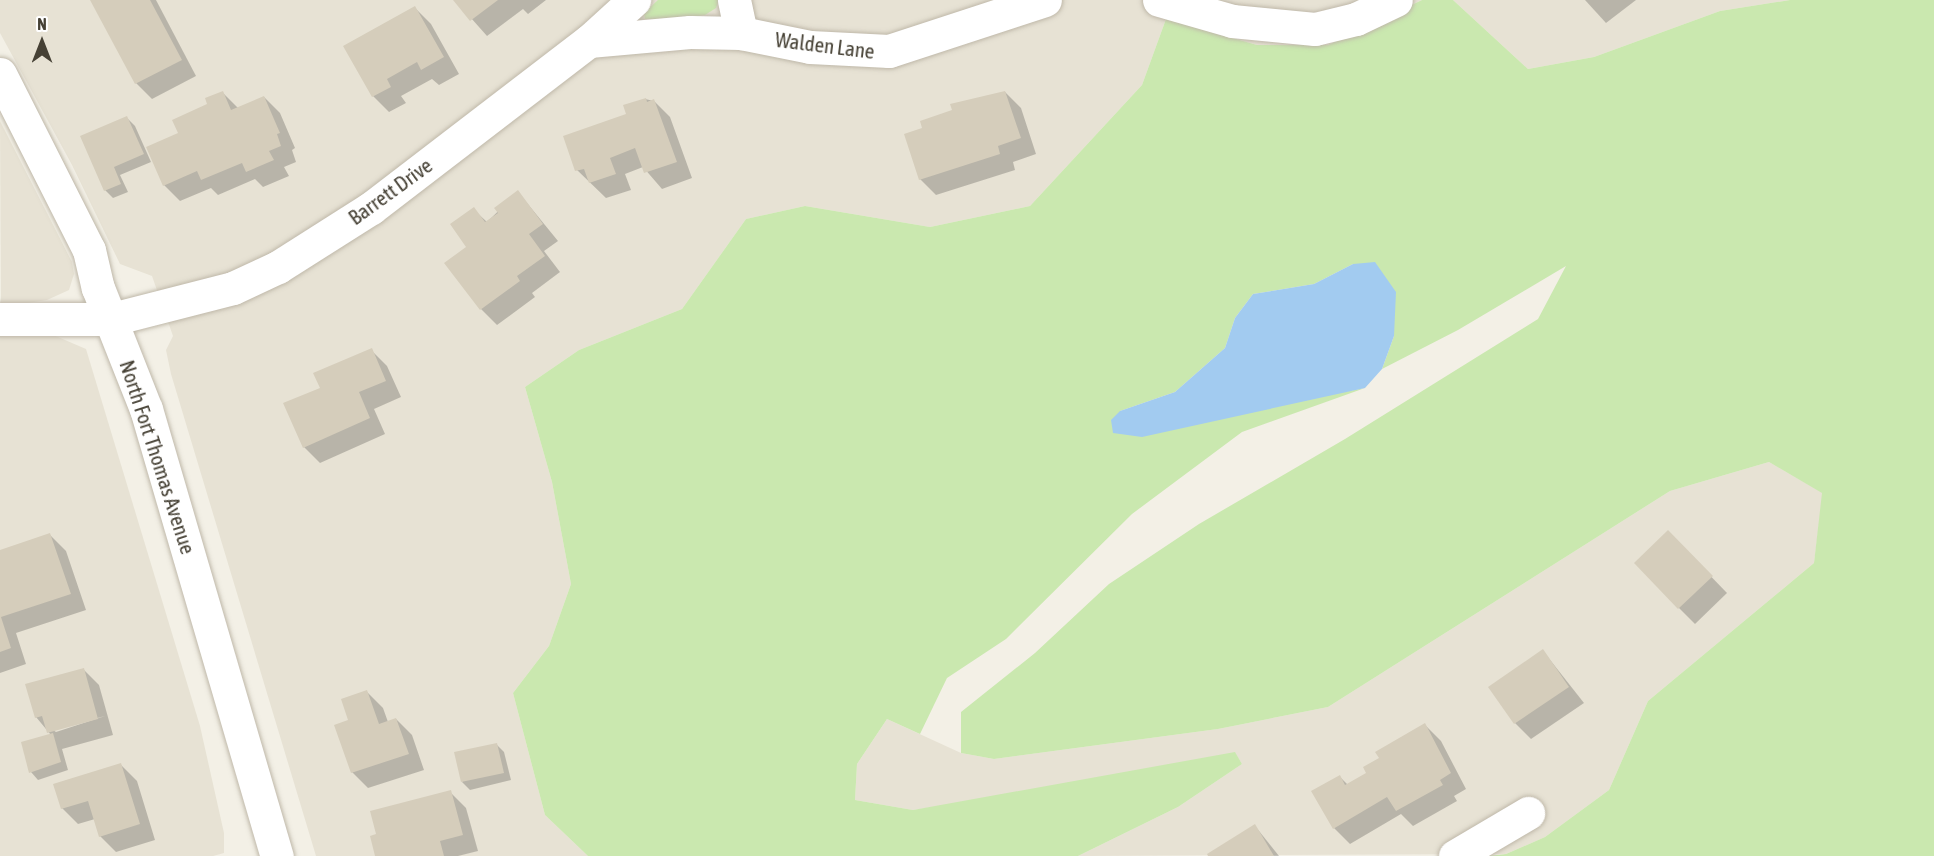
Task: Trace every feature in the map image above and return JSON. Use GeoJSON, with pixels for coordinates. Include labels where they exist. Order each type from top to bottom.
{"type":"FeatureCollection","features":[{"type":"Feature","properties":{"kind":"street","name":"Barrett Drive"},"geometry":{"type":"LineString","coordinates":[[0,319],[112,319],[232,288],[278,267],[371,208],[589,40],[634,0]]}},
{"type":"Feature","properties":{"kind":"street"},"geometry":{"type":"LineString","coordinates":[[734,0],[741,33]]}},
{"type":"Feature","properties":{"kind":"street","name":"Walden Lane"},"geometry":{"type":"LineString","coordinates":[[589,40],[690,32],[741,33],[810,46],[889,51],[1045,0]]}},
{"type":"Feature","properties":{"kind":"street"},"geometry":{"type":"LineString","coordinates":[[1159,0],[1243,23],[1315,28],[1356,19],[1396,0]]}},
{"type":"Feature","properties":{"kind":"street","name":"North Fort Thomas Avenue"},"geometry":{"type":"LineString","coordinates":[[0,74],[89,250],[98,288],[112,319],[183,530],[277,856]]}},
{"type":"Feature","properties":{"kind":"street"},"geometry":{"type":"LineString","coordinates":[[1455,856],[1528,813]]}},
{"type":"Feature","properties":{"kind":"shaded area"},"geometry":{"type":"Polygon","coordinates":[[[0,0],[1422,0],[1328,45],[1257,45],[1166,19],[1142,85],[1030,206],[930,227],[805,206],[746,219],[682,309],[579,350],[525,387],[552,482],[571,584],[549,646],[513,693],[545,815],[588,856],[316,856],[171,374],[166,350],[173,336],[152,276],[120,264],[72,165],[0,33],[0,0]]]}},
{"type":"Feature","properties":{"kind":"shaded area"},"geometry":{"type":"Polygon","coordinates":[[[1453,0],[1790,0],[1720,11],[1594,57],[1528,69],[1453,0]]]}},
{"type":"Feature","properties":{"kind":"shaded area"},"geometry":{"type":"Polygon","coordinates":[[[0,121],[72,262],[74,274],[69,290],[47,300],[1,307],[0,121]]]}},
{"type":"Feature","properties":{"kind":"shaded area"},"geometry":{"type":"Polygon","coordinates":[[[0,333],[51,334],[86,349],[200,726],[224,833],[224,853],[213,856],[0,856],[0,333]]]}},
{"type":"Feature","properties":{"kind":"shaded area"},"geometry":{"type":"Polygon","coordinates":[[[1769,462],[1823,493],[1814,563],[1648,701],[1609,790],[1545,837],[1506,854],[1078,856],[1178,807],[1242,764],[1235,753],[913,810],[855,800],[857,764],[887,719],[961,753],[994,759],[1218,729],[1328,707],[1670,491],[1769,462]]]}},
{"type":"Feature","properties":{"kind":"green space"},"geometry":{"type":"Polygon","coordinates":[[[658,0],[719,0],[716,8],[705,15],[676,20],[645,19],[644,13],[658,0]]]}},
{"type":"Feature","properties":{"kind":"green space"},"geometry":{"type":"Polygon","coordinates":[[[1422,0],[1453,0],[1528,69],[1594,57],[1720,11],[1790,0],[1934,0],[1934,856],[1487,856],[1506,854],[1545,837],[1609,790],[1648,701],[1814,563],[1822,493],[1769,462],[1670,491],[1328,707],[1218,729],[994,759],[961,753],[961,712],[1035,653],[1109,584],[1199,524],[1345,439],[1538,319],[1566,266],[1458,330],[1382,369],[1394,336],[1353,264],[1314,284],[1253,294],[1235,318],[1225,348],[1175,392],[1120,411],[1300,400],[1365,388],[1242,432],[1132,514],[1006,639],[947,678],[920,734],[887,719],[857,764],[855,800],[913,810],[1235,752],[1242,764],[1178,807],[1078,856],[588,856],[545,815],[513,693],[549,646],[571,584],[552,482],[525,387],[579,350],[682,309],[746,219],[805,206],[930,227],[1030,206],[1142,85],[1166,19],[1257,45],[1328,45],[1422,0]]]}},
{"type":"Feature","properties":{"kind":"water"},"geometry":{"type":"Polygon","coordinates":[[[1375,262],[1396,292],[1394,336],[1382,369],[1365,388],[1142,437],[1113,433],[1111,420],[1120,411],[1175,392],[1225,348],[1235,318],[1253,294],[1314,284],[1353,264],[1375,262]]]}},
{"type":"Feature","properties":{"kind":"building"},"geometry":{"type":"Polygon","coordinates":[[[90,0],[150,0],[182,60],[135,84],[90,0]]]}},
{"type":"Feature","properties":{"kind":"building"},"geometry":{"type":"Polygon","coordinates":[[[453,0],[498,0],[470,21],[453,0]]]}},
{"type":"Feature","properties":{"kind":"building"},"geometry":{"type":"Polygon","coordinates":[[[415,6],[444,57],[421,70],[417,62],[387,79],[391,87],[372,97],[343,46],[415,6]]]}},
{"type":"Feature","properties":{"kind":"building"},"geometry":{"type":"Polygon","coordinates":[[[223,91],[231,110],[264,96],[280,133],[277,134],[281,146],[269,151],[274,160],[246,172],[242,163],[201,180],[197,171],[163,186],[146,147],[178,133],[172,120],[207,104],[205,98],[223,91]]]}},
{"type":"Feature","properties":{"kind":"building"},"geometry":{"type":"Polygon","coordinates":[[[1005,91],[1021,138],[998,146],[1000,154],[919,180],[904,134],[922,128],[920,121],[952,110],[950,104],[1005,91]]]}},
{"type":"Feature","properties":{"kind":"building"},"geometry":{"type":"Polygon","coordinates":[[[646,98],[647,102],[654,99],[677,162],[644,173],[635,148],[610,158],[616,174],[589,183],[584,169],[575,171],[563,136],[626,114],[623,105],[646,98]]]}},
{"type":"Feature","properties":{"kind":"building"},"geometry":{"type":"Polygon","coordinates":[[[127,116],[144,154],[114,167],[121,184],[104,191],[80,136],[127,116]]]}},
{"type":"Feature","properties":{"kind":"building"},"geometry":{"type":"Polygon","coordinates":[[[518,190],[543,224],[529,234],[545,256],[517,276],[520,281],[480,310],[444,263],[466,247],[450,224],[474,207],[485,222],[498,213],[494,208],[518,190]]]}},
{"type":"Feature","properties":{"kind":"building"},"geometry":{"type":"Polygon","coordinates":[[[372,348],[386,381],[359,392],[370,418],[303,448],[283,403],[320,388],[313,373],[372,348]]]}},
{"type":"Feature","properties":{"kind":"building"},"geometry":{"type":"Polygon","coordinates":[[[1668,530],[1713,576],[1678,609],[1634,563],[1668,530]]]}},
{"type":"Feature","properties":{"kind":"building"},"geometry":{"type":"Polygon","coordinates":[[[50,533],[71,594],[1,617],[11,648],[0,652],[0,550],[50,533]]]}},
{"type":"Feature","properties":{"kind":"building"},"geometry":{"type":"Polygon","coordinates":[[[1543,649],[1569,687],[1514,724],[1488,687],[1543,649]]]}},
{"type":"Feature","properties":{"kind":"building"},"geometry":{"type":"Polygon","coordinates":[[[84,668],[98,719],[47,733],[42,716],[35,718],[25,684],[84,668]]]}},
{"type":"Feature","properties":{"kind":"building"},"geometry":{"type":"Polygon","coordinates":[[[367,690],[379,724],[396,718],[409,754],[351,773],[334,725],[348,720],[341,699],[367,690]]]}},
{"type":"Feature","properties":{"kind":"building"},"geometry":{"type":"Polygon","coordinates":[[[1425,723],[1451,773],[1440,780],[1443,785],[1396,811],[1387,797],[1333,829],[1311,791],[1340,775],[1345,785],[1366,773],[1363,767],[1379,758],[1375,752],[1425,723]]]}},
{"type":"Feature","properties":{"kind":"building"},"geometry":{"type":"Polygon","coordinates":[[[53,733],[61,762],[29,773],[21,742],[53,733]]]}},
{"type":"Feature","properties":{"kind":"building"},"geometry":{"type":"Polygon","coordinates":[[[497,743],[504,773],[461,782],[454,752],[497,743]]]}},
{"type":"Feature","properties":{"kind":"building"},"geometry":{"type":"Polygon","coordinates":[[[121,763],[140,824],[99,837],[88,801],[61,809],[53,784],[121,763]]]}},
{"type":"Feature","properties":{"kind":"building"},"geometry":{"type":"Polygon","coordinates":[[[451,790],[463,835],[440,841],[444,856],[375,856],[370,836],[376,834],[370,811],[451,790]]]}},
{"type":"Feature","properties":{"kind":"building"},"geometry":{"type":"Polygon","coordinates":[[[1255,824],[1274,856],[1208,856],[1207,854],[1255,824]]]}}]}
